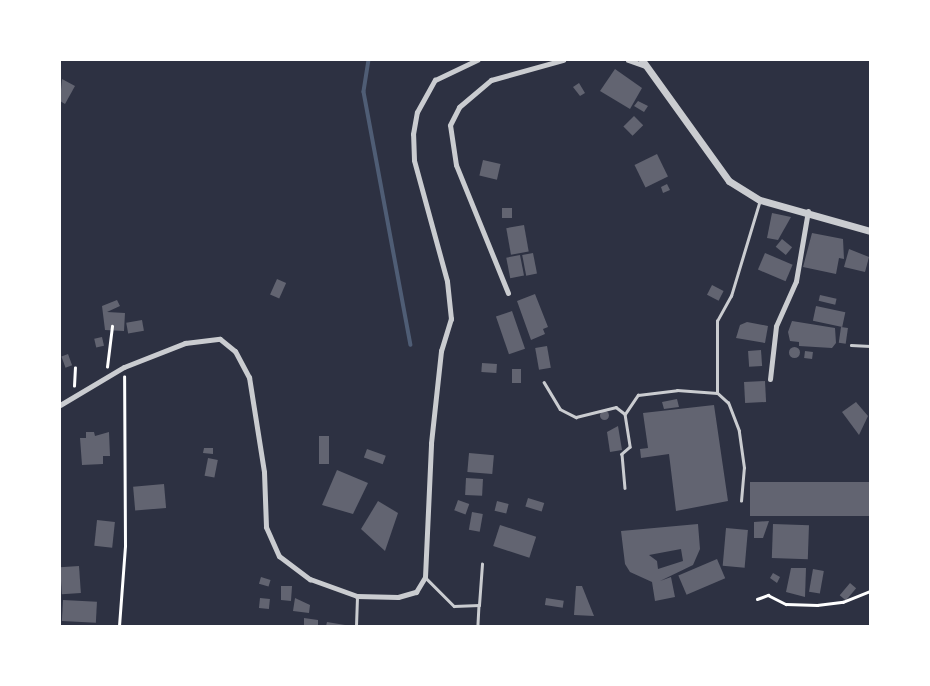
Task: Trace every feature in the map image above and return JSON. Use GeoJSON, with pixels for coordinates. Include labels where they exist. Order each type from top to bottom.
{"type":"FeatureCollection","features":[{"type":"Feature","properties":{"kind":"street"},"geometry":{"type":"LineString","coordinates":[[60,405],[124,367],[185,343],[220,339],[235,351],[249,377],[264,472],[266,527],[279,556],[310,579],[357,596],[398,597],[416,592],[425,577],[431,443],[441,351],[451,319],[447,281],[414,160],[413,134],[417,112],[435,80],[477,60]]}},
{"type":"Feature","properties":{"kind":"street"},"geometry":{"type":"LineString","coordinates":[[508,293],[456,164],[450,125],[466,99],[491,80],[563,60]]}},
{"type":"Feature","properties":{"kind":"street"},"geometry":{"type":"LineString","coordinates":[[628,60],[643,63],[729,181],[760,200],[808,211],[870,231]]}},
{"type":"Feature","properties":{"kind":"street"},"geometry":{"type":"LineString","coordinates":[[770,379],[776,326],[796,282],[808,211]]}},
{"type":"Feature","properties":{"kind":"lane"},"geometry":{"type":"LineString","coordinates":[[717,393],[717,321],[731,296],[760,200]]}},
{"type":"Feature","properties":{"kind":"lane"},"geometry":{"type":"LineString","coordinates":[[851,345],[870,346]]}},
{"type":"Feature","properties":{"kind":"lane"},"geometry":{"type":"LineString","coordinates":[[544,382],[560,409],[576,417],[616,407],[625,414]]}},
{"type":"Feature","properties":{"kind":"lane"},"geometry":{"type":"LineString","coordinates":[[625,488],[622,454],[630,447],[625,414],[638,395],[677,390],[717,393],[728,403],[738,431],[744,468],[741,501]]}},
{"type":"Feature","properties":{"kind":"lane"},"geometry":{"type":"LineString","coordinates":[[478,626],[482,564]]}},
{"type":"Feature","properties":{"kind":"lane"},"geometry":{"type":"LineString","coordinates":[[425,577],[454,607],[479,605]]}},
{"type":"Feature","properties":{"kind":"lane"},"geometry":{"type":"LineString","coordinates":[[356,626],[357,596]]}},
{"type":"Feature","properties":{"kind":"path"},"geometry":{"type":"LineString","coordinates":[[106,378],[112,326]]}},
{"type":"Feature","properties":{"kind":"path"},"geometry":{"type":"LineString","coordinates":[[119,626],[125,546],[124,367]]}},
{"type":"Feature","properties":{"kind":"path"},"geometry":{"type":"LineString","coordinates":[[74,397],[75,368]]}},
{"type":"Feature","properties":{"kind":"path"},"geometry":{"type":"LineString","coordinates":[[757,600],[768,596],[786,604],[843,603],[870,591]]}},
{"type":"Feature","properties":{"kind":"building"},"geometry":{"type":"Polygon","coordinates":[[[615,69],[642,88],[630,109],[600,91],[615,69]]]}},
{"type":"Feature","properties":{"kind":"building"},"geometry":{"type":"Polygon","coordinates":[[[62,79],[75,86],[65,104],[60,101],[62,79]]]}},
{"type":"Feature","properties":{"kind":"building"},"geometry":{"type":"Polygon","coordinates":[[[579,83],[585,93],[580,96],[573,87],[579,83]]]}},
{"type":"Feature","properties":{"kind":"building"},"geometry":{"type":"Polygon","coordinates":[[[638,101],[648,106],[644,112],[634,106],[638,101]]]}},
{"type":"Feature","properties":{"kind":"building"},"geometry":{"type":"Polygon","coordinates":[[[634,116],[643,125],[633,136],[623,127],[634,116]]]}},
{"type":"Feature","properties":{"kind":"building"},"geometry":{"type":"Polygon","coordinates":[[[657,154],[668,176],[645,187],[635,165],[657,154]]]}},
{"type":"Feature","properties":{"kind":"building"},"geometry":{"type":"Polygon","coordinates":[[[483,160],[501,164],[497,180],[479,176],[483,160]]]}},
{"type":"Feature","properties":{"kind":"building"},"geometry":{"type":"Polygon","coordinates":[[[667,184],[670,190],[663,193],[661,187],[667,184]]]}},
{"type":"Feature","properties":{"kind":"building"},"geometry":{"type":"Polygon","coordinates":[[[502,208],[512,208],[512,218],[502,218],[502,208]]]}},
{"type":"Feature","properties":{"kind":"building"},"geometry":{"type":"Polygon","coordinates":[[[772,213],[791,217],[778,240],[767,238],[772,213]]]}},
{"type":"Feature","properties":{"kind":"building"},"geometry":{"type":"Polygon","coordinates":[[[524,225],[529,252],[511,255],[506,228],[524,225]]]}},
{"type":"Feature","properties":{"kind":"building"},"geometry":{"type":"Polygon","coordinates":[[[812,233],[843,239],[844,259],[839,258],[836,274],[803,267],[812,233]]]}},
{"type":"Feature","properties":{"kind":"building"},"geometry":{"type":"Polygon","coordinates":[[[782,239],[792,247],[786,255],[776,247],[782,239]]]}},
{"type":"Feature","properties":{"kind":"building"},"geometry":{"type":"Polygon","coordinates":[[[849,249],[869,257],[865,272],[844,267],[849,249]]]}},
{"type":"Feature","properties":{"kind":"building"},"geometry":{"type":"Polygon","coordinates":[[[533,253],[537,274],[526,276],[522,255],[533,253]]]}},
{"type":"Feature","properties":{"kind":"building"},"geometry":{"type":"Polygon","coordinates":[[[765,253],[793,265],[786,281],[758,270],[765,253]]]}},
{"type":"Feature","properties":{"kind":"building"},"geometry":{"type":"Polygon","coordinates":[[[520,255],[524,276],[510,278],[506,258],[520,255]]]}},
{"type":"Feature","properties":{"kind":"building"},"geometry":{"type":"Polygon","coordinates":[[[277,279],[286,283],[279,299],[270,295],[277,279]]]}},
{"type":"Feature","properties":{"kind":"building"},"geometry":{"type":"Polygon","coordinates":[[[712,285],[724,291],[719,301],[707,295],[712,285]]]}},
{"type":"Feature","properties":{"kind":"building"},"geometry":{"type":"Polygon","coordinates":[[[535,294],[548,327],[543,329],[545,334],[531,340],[517,301],[535,294]]]}},
{"type":"Feature","properties":{"kind":"building"},"geometry":{"type":"Polygon","coordinates":[[[820,295],[837,299],[835,305],[819,301],[820,295]]]}},
{"type":"Feature","properties":{"kind":"building"},"geometry":{"type":"Polygon","coordinates":[[[117,300],[120,306],[107,312],[125,313],[124,331],[105,330],[102,306],[117,300]]]}},
{"type":"Feature","properties":{"kind":"building"},"geometry":{"type":"Polygon","coordinates":[[[816,306],[845,312],[842,327],[813,321],[816,306]]]}},
{"type":"Feature","properties":{"kind":"building"},"geometry":{"type":"Polygon","coordinates":[[[512,311],[525,349],[509,354],[496,317],[512,311]]]}},
{"type":"Feature","properties":{"kind":"building"},"geometry":{"type":"Polygon","coordinates":[[[142,320],[144,331],[128,334],[126,323],[142,320]]]}},
{"type":"Feature","properties":{"kind":"building"},"geometry":{"type":"Polygon","coordinates":[[[792,321],[835,328],[836,343],[832,348],[799,346],[799,342],[790,341],[788,332],[792,321]]]}},
{"type":"Feature","properties":{"kind":"building"},"geometry":{"type":"Polygon","coordinates":[[[747,322],[768,326],[765,343],[736,338],[740,325],[747,322]]]}},
{"type":"Feature","properties":{"kind":"building"},"geometry":{"type":"Polygon","coordinates":[[[841,327],[848,328],[846,344],[839,343],[841,327]]]}},
{"type":"Feature","properties":{"kind":"building"},"geometry":{"type":"Polygon","coordinates":[[[102,337],[104,346],[96,348],[94,339],[102,337]]]}},
{"type":"Feature","properties":{"kind":"building"},"geometry":{"type":"Polygon","coordinates":[[[547,346],[551,368],[539,370],[535,348],[547,346]]]}},
{"type":"Feature","properties":{"kind":"building"},"geometry":{"type":"Polygon","coordinates":[[[794,347],[798,348],[798,356],[794,357],[790,356],[789,352],[790,348],[794,347]]]}},
{"type":"Feature","properties":{"kind":"building"},"geometry":{"type":"Polygon","coordinates":[[[761,350],[762,366],[749,367],[748,351],[761,350]]]}},
{"type":"Feature","properties":{"kind":"building"},"geometry":{"type":"Polygon","coordinates":[[[805,351],[813,352],[812,359],[804,358],[805,351]]]}},
{"type":"Feature","properties":{"kind":"building"},"geometry":{"type":"Polygon","coordinates":[[[68,354],[72,365],[66,368],[61,356],[68,354]]]}},
{"type":"Feature","properties":{"kind":"building"},"geometry":{"type":"Polygon","coordinates":[[[482,363],[497,364],[496,373],[481,372],[482,363]]]}},
{"type":"Feature","properties":{"kind":"building"},"geometry":{"type":"Polygon","coordinates":[[[512,369],[521,369],[521,383],[512,383],[512,369]]]}},
{"type":"Feature","properties":{"kind":"building"},"geometry":{"type":"Polygon","coordinates":[[[765,381],[766,402],[745,403],[744,382],[765,381]]]}},
{"type":"Feature","properties":{"kind":"building"},"geometry":{"type":"Polygon","coordinates":[[[677,399],[679,407],[664,409],[662,402],[677,399]]]}},
{"type":"Feature","properties":{"kind":"building"},"geometry":{"type":"Polygon","coordinates":[[[856,402],[868,416],[859,435],[842,412],[856,402]]]}},
{"type":"Feature","properties":{"kind":"building"},"geometry":{"type":"Polygon","coordinates":[[[714,405],[728,501],[676,511],[669,454],[641,458],[640,449],[648,448],[643,413],[714,405]]]}},
{"type":"Feature","properties":{"kind":"building"},"geometry":{"type":"Polygon","coordinates":[[[604,410],[609,415],[604,420],[599,415],[604,410]]]}},
{"type":"Feature","properties":{"kind":"building"},"geometry":{"type":"Polygon","coordinates":[[[618,426],[622,450],[610,452],[607,432],[618,426]]]}},
{"type":"Feature","properties":{"kind":"building"},"geometry":{"type":"Polygon","coordinates":[[[86,432],[94,432],[95,436],[109,432],[110,456],[103,456],[103,464],[82,465],[80,438],[86,438],[86,432]]]}},
{"type":"Feature","properties":{"kind":"building"},"geometry":{"type":"Polygon","coordinates":[[[319,436],[329,436],[329,464],[319,464],[319,436]]]}},
{"type":"Feature","properties":{"kind":"building"},"geometry":{"type":"Polygon","coordinates":[[[204,448],[213,448],[213,454],[203,453],[204,448]]]}},
{"type":"Feature","properties":{"kind":"building"},"geometry":{"type":"Polygon","coordinates":[[[367,449],[386,456],[383,464],[364,457],[367,449]]]}},
{"type":"Feature","properties":{"kind":"building"},"geometry":{"type":"Polygon","coordinates":[[[469,453],[494,455],[492,474],[467,472],[469,453]]]}},
{"type":"Feature","properties":{"kind":"building"},"geometry":{"type":"Polygon","coordinates":[[[208,458],[218,460],[214,478],[205,476],[208,458]]]}},
{"type":"Feature","properties":{"kind":"building"},"geometry":{"type":"Polygon","coordinates":[[[337,470],[368,483],[353,514],[322,505],[337,470]]]}},
{"type":"Feature","properties":{"kind":"building"},"geometry":{"type":"Polygon","coordinates":[[[466,478],[483,479],[482,496],[465,495],[466,478]]]}},
{"type":"Feature","properties":{"kind":"building"},"geometry":{"type":"Polygon","coordinates":[[[750,482],[870,482],[870,516],[750,516],[750,482]]]}},
{"type":"Feature","properties":{"kind":"building"},"geometry":{"type":"Polygon","coordinates":[[[164,484],[166,508],[135,511],[133,487],[164,484]]]}},
{"type":"Feature","properties":{"kind":"building"},"geometry":{"type":"Polygon","coordinates":[[[528,498],[544,503],[542,512],[525,507],[528,498]]]}},
{"type":"Feature","properties":{"kind":"building"},"geometry":{"type":"Polygon","coordinates":[[[458,500],[469,504],[466,514],[454,510],[458,500]]]}},
{"type":"Feature","properties":{"kind":"building"},"geometry":{"type":"Polygon","coordinates":[[[378,501],[398,513],[385,551],[361,529],[378,501]]]}},
{"type":"Feature","properties":{"kind":"building"},"geometry":{"type":"Polygon","coordinates":[[[497,501],[509,504],[506,514],[495,511],[497,501]]]}},
{"type":"Feature","properties":{"kind":"building"},"geometry":{"type":"Polygon","coordinates":[[[472,512],[483,514],[480,532],[469,530],[472,512]]]}},
{"type":"Feature","properties":{"kind":"building"},"geometry":{"type":"Polygon","coordinates":[[[97,520],[115,522],[112,548],[94,546],[97,520]]]}},
{"type":"Feature","properties":{"kind":"building"},"geometry":{"type":"Polygon","coordinates":[[[769,521],[763,538],[754,538],[754,522],[769,521]]]}},
{"type":"Feature","properties":{"kind":"building"},"geometry":{"type":"Polygon","coordinates":[[[698,524],[700,549],[693,565],[660,581],[671,577],[675,597],[655,601],[652,582],[630,572],[625,564],[621,531],[698,524]],[[681,549],[649,555],[657,561],[658,569],[683,561],[681,549]]]}},
{"type":"Feature","properties":{"kind":"building"},"geometry":{"type":"Polygon","coordinates":[[[773,524],[809,525],[808,559],[772,558],[773,524]]]}},
{"type":"Feature","properties":{"kind":"building"},"geometry":{"type":"Polygon","coordinates":[[[500,525],[536,537],[529,558],[493,546],[500,525]]]}},
{"type":"Feature","properties":{"kind":"building"},"geometry":{"type":"Polygon","coordinates":[[[726,528],[748,530],[745,568],[723,566],[726,528]]]}},
{"type":"Feature","properties":{"kind":"building"},"geometry":{"type":"Polygon","coordinates":[[[717,559],[725,578],[687,595],[678,575],[717,559]]]}},
{"type":"Feature","properties":{"kind":"building"},"geometry":{"type":"Polygon","coordinates":[[[79,566],[81,593],[62,594],[60,567],[79,566]]]}},
{"type":"Feature","properties":{"kind":"building"},"geometry":{"type":"Polygon","coordinates":[[[791,568],[806,568],[805,597],[786,592],[791,568]]]}},
{"type":"Feature","properties":{"kind":"building"},"geometry":{"type":"Polygon","coordinates":[[[813,569],[824,571],[820,594],[809,592],[813,569]]]}},
{"type":"Feature","properties":{"kind":"building"},"geometry":{"type":"Polygon","coordinates":[[[773,573],[780,577],[777,583],[770,578],[773,573]]]}},
{"type":"Feature","properties":{"kind":"building"},"geometry":{"type":"Polygon","coordinates":[[[261,577],[271,580],[269,587],[259,584],[261,577]]]}},
{"type":"Feature","properties":{"kind":"building"},"geometry":{"type":"Polygon","coordinates":[[[850,583],[856,588],[846,600],[840,595],[850,583]]]}},
{"type":"Feature","properties":{"kind":"building"},"geometry":{"type":"Polygon","coordinates":[[[281,586],[292,586],[291,601],[281,600],[281,586]]]}},
{"type":"Feature","properties":{"kind":"building"},"geometry":{"type":"Polygon","coordinates":[[[576,586],[582,586],[594,616],[574,615],[576,586]]]}},
{"type":"Feature","properties":{"kind":"building"},"geometry":{"type":"Polygon","coordinates":[[[260,598],[270,599],[269,609],[259,608],[260,598]]]}},
{"type":"Feature","properties":{"kind":"building"},"geometry":{"type":"Polygon","coordinates":[[[295,598],[310,605],[309,613],[293,611],[295,598]]]}},
{"type":"Feature","properties":{"kind":"building"},"geometry":{"type":"Polygon","coordinates":[[[546,598],[564,601],[563,608],[545,605],[546,598]]]}},
{"type":"Feature","properties":{"kind":"building"},"geometry":{"type":"Polygon","coordinates":[[[63,600],[97,602],[96,623],[62,621],[63,600]]]}},
{"type":"Feature","properties":{"kind":"building"},"geometry":{"type":"Polygon","coordinates":[[[304,618],[318,620],[318,626],[304,626],[304,618]]]}},
{"type":"Feature","properties":{"kind":"building"},"geometry":{"type":"Polygon","coordinates":[[[327,622],[345,625],[345,626],[326,626],[327,622]]]}},
{"type":"Feature","properties":{"kind":"waterway"},"geometry":{"type":"LineString","coordinates":[[369,60],[364,92],[411,345]]}}]}
